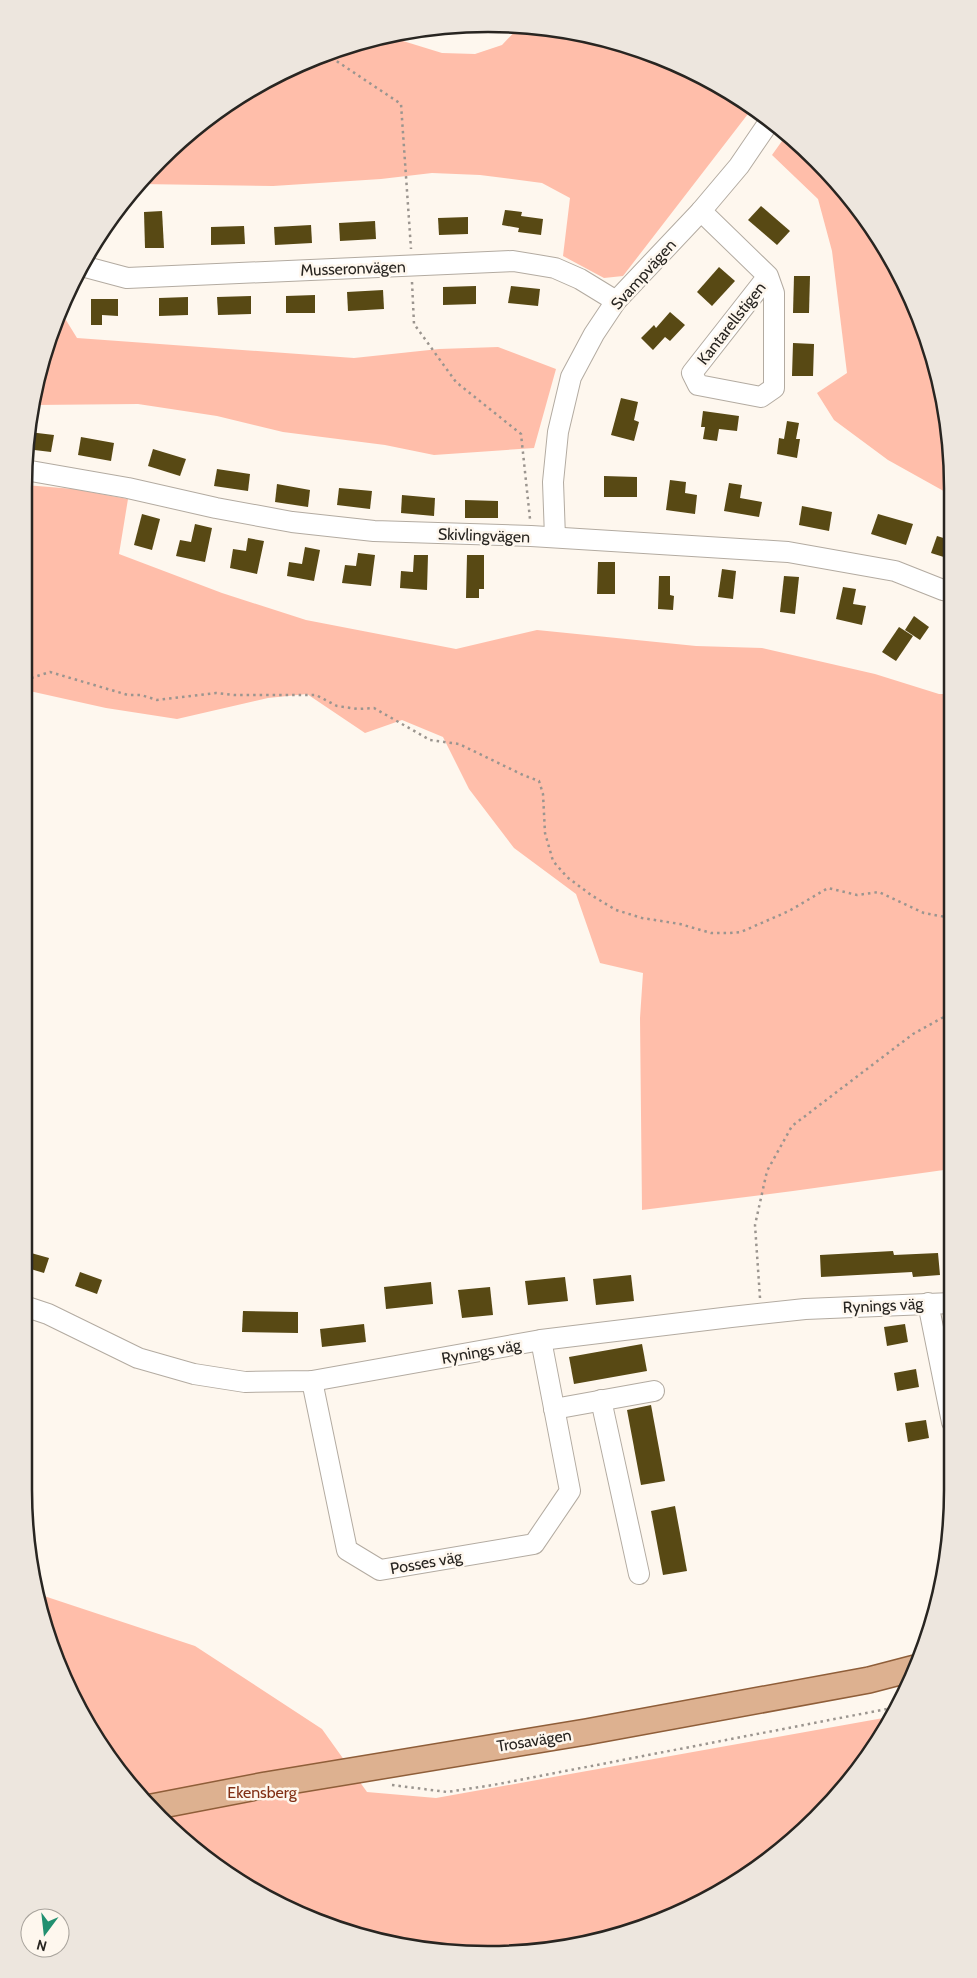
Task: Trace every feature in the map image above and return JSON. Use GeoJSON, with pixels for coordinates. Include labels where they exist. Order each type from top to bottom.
{"type":"FeatureCollection","features":[{"type":"Feature","properties":{"kind":"main road","name":"Trosavägen"},"geometry":{"type":"LineString","coordinates":[[160,1805],[266,1784],[606,1728],[869,1680],[907,1670]]}},
{"type":"Feature","properties":{"kind":"street","name":"Svampvägen"},"geometry":{"type":"LineString","coordinates":[[555,537],[553,482],[558,432],[571,378],[594,334],[616,301],[701,212],[739,166],[766,127]]}},
{"type":"Feature","properties":{"kind":"street","name":"Kantarellstigen"},"geometry":{"type":"LineString","coordinates":[[701,212],[768,276],[774,293],[774,388],[761,398],[698,385],[692,373],[768,276]]}},
{"type":"Feature","properties":{"kind":"street","name":"Musseronvägen"},"geometry":{"type":"LineString","coordinates":[[90,268],[127,278],[513,261],[555,268],[580,279],[616,301]]}},
{"type":"Feature","properties":{"kind":"street","name":"Skivlingvägen"},"geometry":{"type":"LineString","coordinates":[[33,471],[128,488],[216,508],[292,522],[374,532],[555,537],[788,552],[895,572],[944,590]]}},
{"type":"Feature","properties":{"kind":"street"},"geometry":{"type":"LineString","coordinates":[[928,1303],[944,1382]]}},
{"type":"Feature","properties":{"kind":"street","name":"Rynings väg"},"geometry":{"type":"LineString","coordinates":[[32,1309],[48,1314],[138,1358],[194,1374],[245,1382],[312,1381],[541,1340],[805,1309],[944,1303]]}},
{"type":"Feature","properties":{"kind":"street","name":"Posses väg"},"geometry":{"type":"LineString","coordinates":[[312,1381],[347,1550],[380,1570],[534,1544],[570,1491],[541,1340]]}},
{"type":"Feature","properties":{"kind":"street"},"geometry":{"type":"LineString","coordinates":[[554,1409],[654,1391]]}},
{"type":"Feature","properties":{"kind":"street"},"geometry":{"type":"LineString","coordinates":[[601,1400],[640,1574]]}},
{"type":"Feature","properties":{"kind":"path"},"geometry":{"type":"LineString","coordinates":[[335,60],[402,104],[414,324],[456,382],[521,434],[531,536]]}},
{"type":"Feature","properties":{"kind":"path"},"geometry":{"type":"LineString","coordinates":[[32,678],[50,672],[128,695],[157,700],[216,692],[234,695],[262,694],[276,696],[290,694],[316,695],[337,706],[358,709],[374,708],[430,740],[459,744],[524,776],[539,781],[544,794],[544,833],[553,860],[567,877],[591,895],[616,910],[642,918],[680,924],[711,933],[741,932],[789,911],[828,888],[857,895],[879,892],[924,914],[944,917]]}},
{"type":"Feature","properties":{"kind":"path"},"geometry":{"type":"LineString","coordinates":[[752,1300],[760,1299],[755,1225],[767,1171],[792,1126],[913,1034],[944,1017]]}},
{"type":"Feature","properties":{"kind":"path"},"geometry":{"type":"LineString","coordinates":[[386,1784],[447,1792],[493,1785],[888,1709]]}},
{"type":"Feature","properties":{"kind":"green space"},"geometry":{"type":"Polygon","coordinates":[[[514,33],[548,36],[607,48],[663,67],[716,94],[748,114],[623,276],[604,278],[563,256],[570,198],[542,183],[480,175],[432,173],[381,179],[273,186],[150,184],[188,146],[235,109],[314,67],[370,48],[402,41],[442,53],[475,54],[502,45],[514,33]]]}},
{"type":"Feature","properties":{"kind":"green space"},"geometry":{"type":"Polygon","coordinates":[[[782,141],[811,166],[868,235],[897,287],[910,314],[920,342],[936,400],[944,459],[944,491],[888,460],[834,420],[817,393],[847,373],[832,251],[818,199],[772,155],[782,141]]]}},
{"type":"Feature","properties":{"kind":"green space"},"geometry":{"type":"Polygon","coordinates":[[[65,319],[77,338],[354,358],[439,349],[498,347],[556,369],[534,448],[434,455],[385,445],[283,432],[217,416],[138,404],[40,405],[48,370],[65,319]]]}},
{"type":"Feature","properties":{"kind":"green space"},"geometry":{"type":"Polygon","coordinates":[[[32,486],[74,489],[128,499],[119,554],[222,593],[306,620],[456,649],[537,630],[696,646],[762,648],[875,674],[944,694],[944,1170],[642,1210],[640,1018],[643,973],[600,963],[576,894],[514,848],[469,789],[443,737],[402,720],[365,733],[307,694],[268,698],[177,719],[106,708],[32,692],[32,486]]]}},
{"type":"Feature","properties":{"kind":"green space","name":"Ekensberg"},"geometry":{"type":"Polygon","coordinates":[[[45,1596],[195,1646],[322,1729],[367,1792],[436,1798],[883,1718],[868,1743],[850,1767],[811,1812],[742,1869],[690,1898],[663,1911],[607,1930],[548,1942],[488,1946],[429,1942],[370,1930],[314,1911],[260,1884],[235,1869],[188,1832],[146,1790],[109,1743],[94,1718],[67,1664],[45,1596]]]}},
{"type":"Feature","properties":{"kind":"building"},"geometry":{"type":"Polygon","coordinates":[[[761,206],[790,231],[777,245],[748,220],[761,206]]]}},
{"type":"Feature","properties":{"kind":"building"},"geometry":{"type":"Polygon","coordinates":[[[505,210],[522,212],[521,216],[543,219],[541,235],[518,232],[519,228],[502,225],[505,210]]]}},
{"type":"Feature","properties":{"kind":"building"},"geometry":{"type":"Polygon","coordinates":[[[162,211],[164,248],[145,248],[144,212],[162,211]]]}},
{"type":"Feature","properties":{"kind":"building"},"geometry":{"type":"Polygon","coordinates":[[[468,217],[468,234],[439,235],[438,218],[468,217]]]}},
{"type":"Feature","properties":{"kind":"building"},"geometry":{"type":"Polygon","coordinates":[[[375,221],[376,239],[340,241],[339,223],[375,221]]]}},
{"type":"Feature","properties":{"kind":"building"},"geometry":{"type":"Polygon","coordinates":[[[311,225],[312,243],[275,245],[274,227],[311,225]]]}},
{"type":"Feature","properties":{"kind":"building"},"geometry":{"type":"Polygon","coordinates":[[[244,226],[245,244],[211,245],[211,227],[244,226]]]}},
{"type":"Feature","properties":{"kind":"building"},"geometry":{"type":"Polygon","coordinates":[[[719,267],[735,281],[712,306],[697,292],[719,267]]]}},
{"type":"Feature","properties":{"kind":"building"},"geometry":{"type":"Polygon","coordinates":[[[794,276],[810,276],[809,313],[793,313],[794,276]]]}},
{"type":"Feature","properties":{"kind":"building"},"geometry":{"type":"Polygon","coordinates":[[[476,286],[476,304],[443,305],[443,287],[476,286]]]}},
{"type":"Feature","properties":{"kind":"building"},"geometry":{"type":"Polygon","coordinates":[[[511,286],[540,289],[538,306],[508,303],[511,286]]]}},
{"type":"Feature","properties":{"kind":"building"},"geometry":{"type":"Polygon","coordinates":[[[383,290],[384,309],[348,311],[347,292],[383,290]]]}},
{"type":"Feature","properties":{"kind":"building"},"geometry":{"type":"Polygon","coordinates":[[[315,295],[315,313],[286,313],[286,296],[315,295]]]}},
{"type":"Feature","properties":{"kind":"building"},"geometry":{"type":"Polygon","coordinates":[[[251,296],[251,314],[218,315],[217,297],[251,296]]]}},
{"type":"Feature","properties":{"kind":"building"},"geometry":{"type":"Polygon","coordinates":[[[188,297],[188,315],[159,316],[159,298],[188,297]]]}},
{"type":"Feature","properties":{"kind":"building"},"geometry":{"type":"Polygon","coordinates":[[[91,299],[118,299],[118,316],[102,315],[102,325],[91,325],[91,299]]]}},
{"type":"Feature","properties":{"kind":"building"},"geometry":{"type":"Polygon","coordinates":[[[670,312],[685,325],[670,341],[665,337],[653,350],[641,338],[654,325],[656,328],[670,312]]]}},
{"type":"Feature","properties":{"kind":"building"},"geometry":{"type":"Polygon","coordinates":[[[793,343],[814,344],[813,376],[792,376],[793,343]]]}},
{"type":"Feature","properties":{"kind":"building"},"geometry":{"type":"Polygon","coordinates":[[[621,398],[638,402],[634,420],[639,422],[634,441],[611,435],[621,398]]]}},
{"type":"Feature","properties":{"kind":"building"},"geometry":{"type":"Polygon","coordinates":[[[703,411],[739,416],[737,431],[719,429],[717,441],[703,439],[705,427],[701,427],[703,411]]]}},
{"type":"Feature","properties":{"kind":"building"},"geometry":{"type":"Polygon","coordinates":[[[787,421],[799,423],[796,439],[800,439],[797,458],[777,454],[779,438],[784,439],[787,421]]]}},
{"type":"Feature","properties":{"kind":"building"},"geometry":{"type":"Polygon","coordinates":[[[36,433],[54,435],[51,452],[34,450],[36,433]]]}},
{"type":"Feature","properties":{"kind":"building"},"geometry":{"type":"Polygon","coordinates":[[[81,437],[114,443],[111,461],[78,455],[81,437]]]}},
{"type":"Feature","properties":{"kind":"building"},"geometry":{"type":"Polygon","coordinates":[[[153,449],[186,459],[180,476],[148,466],[153,449]]]}},
{"type":"Feature","properties":{"kind":"building"},"geometry":{"type":"Polygon","coordinates":[[[217,469],[250,474],[248,491],[214,486],[217,469]]]}},
{"type":"Feature","properties":{"kind":"building"},"geometry":{"type":"Polygon","coordinates":[[[604,476],[637,477],[637,497],[604,497],[604,476]]]}},
{"type":"Feature","properties":{"kind":"building"},"geometry":{"type":"Polygon","coordinates":[[[670,480],[686,482],[685,493],[697,495],[695,514],[666,510],[670,480]]]}},
{"type":"Feature","properties":{"kind":"building"},"geometry":{"type":"Polygon","coordinates":[[[729,483],[742,485],[740,498],[762,502],[759,517],[724,511],[729,483]]]}},
{"type":"Feature","properties":{"kind":"building"},"geometry":{"type":"Polygon","coordinates":[[[277,484],[310,490],[308,507],[275,502],[277,484]]]}},
{"type":"Feature","properties":{"kind":"building"},"geometry":{"type":"Polygon","coordinates":[[[339,488],[372,491],[370,509],[337,505],[339,488]]]}},
{"type":"Feature","properties":{"kind":"building"},"geometry":{"type":"Polygon","coordinates":[[[402,495],[435,498],[434,516],[401,513],[402,495]]]}},
{"type":"Feature","properties":{"kind":"building"},"geometry":{"type":"Polygon","coordinates":[[[465,500],[498,501],[498,518],[465,518],[465,500]]]}},
{"type":"Feature","properties":{"kind":"building"},"geometry":{"type":"Polygon","coordinates":[[[802,506],[832,512],[829,531],[799,525],[802,506]]]}},
{"type":"Feature","properties":{"kind":"building"},"geometry":{"type":"Polygon","coordinates":[[[142,514],[160,519],[152,550],[134,545],[142,514]]]}},
{"type":"Feature","properties":{"kind":"building"},"geometry":{"type":"Polygon","coordinates":[[[878,514],[913,524],[906,545],[871,534],[878,514]]]}},
{"type":"Feature","properties":{"kind":"building"},"geometry":{"type":"Polygon","coordinates":[[[195,524],[212,528],[205,562],[176,556],[180,540],[191,542],[195,524]]]}},
{"type":"Feature","properties":{"kind":"building"},"geometry":{"type":"Polygon","coordinates":[[[937,536],[944,538],[944,557],[931,553],[937,536]]]}},
{"type":"Feature","properties":{"kind":"building"},"geometry":{"type":"Polygon","coordinates":[[[248,538],[264,541],[257,574],[230,568],[233,549],[246,551],[248,538]]]}},
{"type":"Feature","properties":{"kind":"building"},"geometry":{"type":"Polygon","coordinates":[[[305,547],[320,550],[314,581],[287,576],[289,562],[302,564],[305,547]]]}},
{"type":"Feature","properties":{"kind":"building"},"geometry":{"type":"Polygon","coordinates":[[[358,553],[375,555],[371,586],[342,583],[345,565],[356,566],[358,553]]]}},
{"type":"Feature","properties":{"kind":"building"},"geometry":{"type":"Polygon","coordinates":[[[414,555],[428,555],[427,590],[400,588],[401,571],[413,572],[414,555]]]}},
{"type":"Feature","properties":{"kind":"building"},"geometry":{"type":"Polygon","coordinates":[[[467,555],[484,555],[484,589],[479,589],[479,598],[466,598],[467,555]]]}},
{"type":"Feature","properties":{"kind":"building"},"geometry":{"type":"Polygon","coordinates":[[[598,562],[615,562],[615,594],[597,594],[598,562]]]}},
{"type":"Feature","properties":{"kind":"building"},"geometry":{"type":"Polygon","coordinates":[[[722,569],[736,571],[733,599],[718,597],[722,569]]]}},
{"type":"Feature","properties":{"kind":"building"},"geometry":{"type":"Polygon","coordinates":[[[659,576],[670,576],[670,595],[674,596],[673,610],[658,609],[659,576]]]}},
{"type":"Feature","properties":{"kind":"building"},"geometry":{"type":"Polygon","coordinates":[[[784,576],[799,577],[795,614],[780,612],[784,576]]]}},
{"type":"Feature","properties":{"kind":"building"},"geometry":{"type":"Polygon","coordinates":[[[843,587],[856,589],[853,604],[866,606],[862,625],[836,619],[843,587]]]}},
{"type":"Feature","properties":{"kind":"building"},"geometry":{"type":"Polygon","coordinates":[[[914,616],[929,627],[920,640],[905,630],[914,616]]]}},
{"type":"Feature","properties":{"kind":"building"},"geometry":{"type":"Polygon","coordinates":[[[899,627],[913,636],[896,661],[882,652],[899,627]]]}},
{"type":"Feature","properties":{"kind":"building"},"geometry":{"type":"Polygon","coordinates":[[[893,1251],[894,1255],[938,1253],[940,1275],[913,1277],[912,1272],[821,1277],[820,1255],[893,1251]]]}},
{"type":"Feature","properties":{"kind":"building"},"geometry":{"type":"Polygon","coordinates":[[[32,1253],[49,1258],[44,1273],[32,1269],[32,1253]]]}},
{"type":"Feature","properties":{"kind":"building"},"geometry":{"type":"Polygon","coordinates":[[[80,1272],[102,1280],[97,1294],[75,1286],[80,1272]]]}},
{"type":"Feature","properties":{"kind":"building"},"geometry":{"type":"Polygon","coordinates":[[[631,1275],[634,1301],[596,1305],[593,1279],[631,1275]]]}},
{"type":"Feature","properties":{"kind":"building"},"geometry":{"type":"Polygon","coordinates":[[[565,1277],[568,1301],[528,1305],[525,1281],[565,1277]]]}},
{"type":"Feature","properties":{"kind":"building"},"geometry":{"type":"Polygon","coordinates":[[[431,1282],[433,1304],[386,1309],[384,1287],[431,1282]]]}},
{"type":"Feature","properties":{"kind":"building"},"geometry":{"type":"Polygon","coordinates":[[[490,1287],[493,1315],[462,1318],[458,1290],[490,1287]]]}},
{"type":"Feature","properties":{"kind":"building"},"geometry":{"type":"Polygon","coordinates":[[[243,1311],[298,1312],[298,1333],[242,1332],[243,1311]]]}},
{"type":"Feature","properties":{"kind":"building"},"geometry":{"type":"Polygon","coordinates":[[[364,1324],[366,1342],[322,1347],[320,1329],[364,1324]]]}},
{"type":"Feature","properties":{"kind":"building"},"geometry":{"type":"Polygon","coordinates":[[[905,1324],[908,1342],[887,1346],[884,1327],[905,1324]]]}},
{"type":"Feature","properties":{"kind":"building"},"geometry":{"type":"Polygon","coordinates":[[[642,1344],[647,1371],[574,1384],[569,1357],[642,1344]]]}},
{"type":"Feature","properties":{"kind":"building"},"geometry":{"type":"Polygon","coordinates":[[[916,1369],[919,1387],[897,1391],[894,1373],[916,1369]]]}},
{"type":"Feature","properties":{"kind":"building"},"geometry":{"type":"Polygon","coordinates":[[[651,1405],[665,1481],[641,1485],[627,1410],[651,1405]]]}},
{"type":"Feature","properties":{"kind":"building"},"geometry":{"type":"Polygon","coordinates":[[[926,1420],[929,1438],[908,1442],[905,1423],[926,1420]]]}},
{"type":"Feature","properties":{"kind":"building"},"geometry":{"type":"Polygon","coordinates":[[[675,1506],[687,1571],[663,1575],[651,1511],[675,1506]]]}}]}
